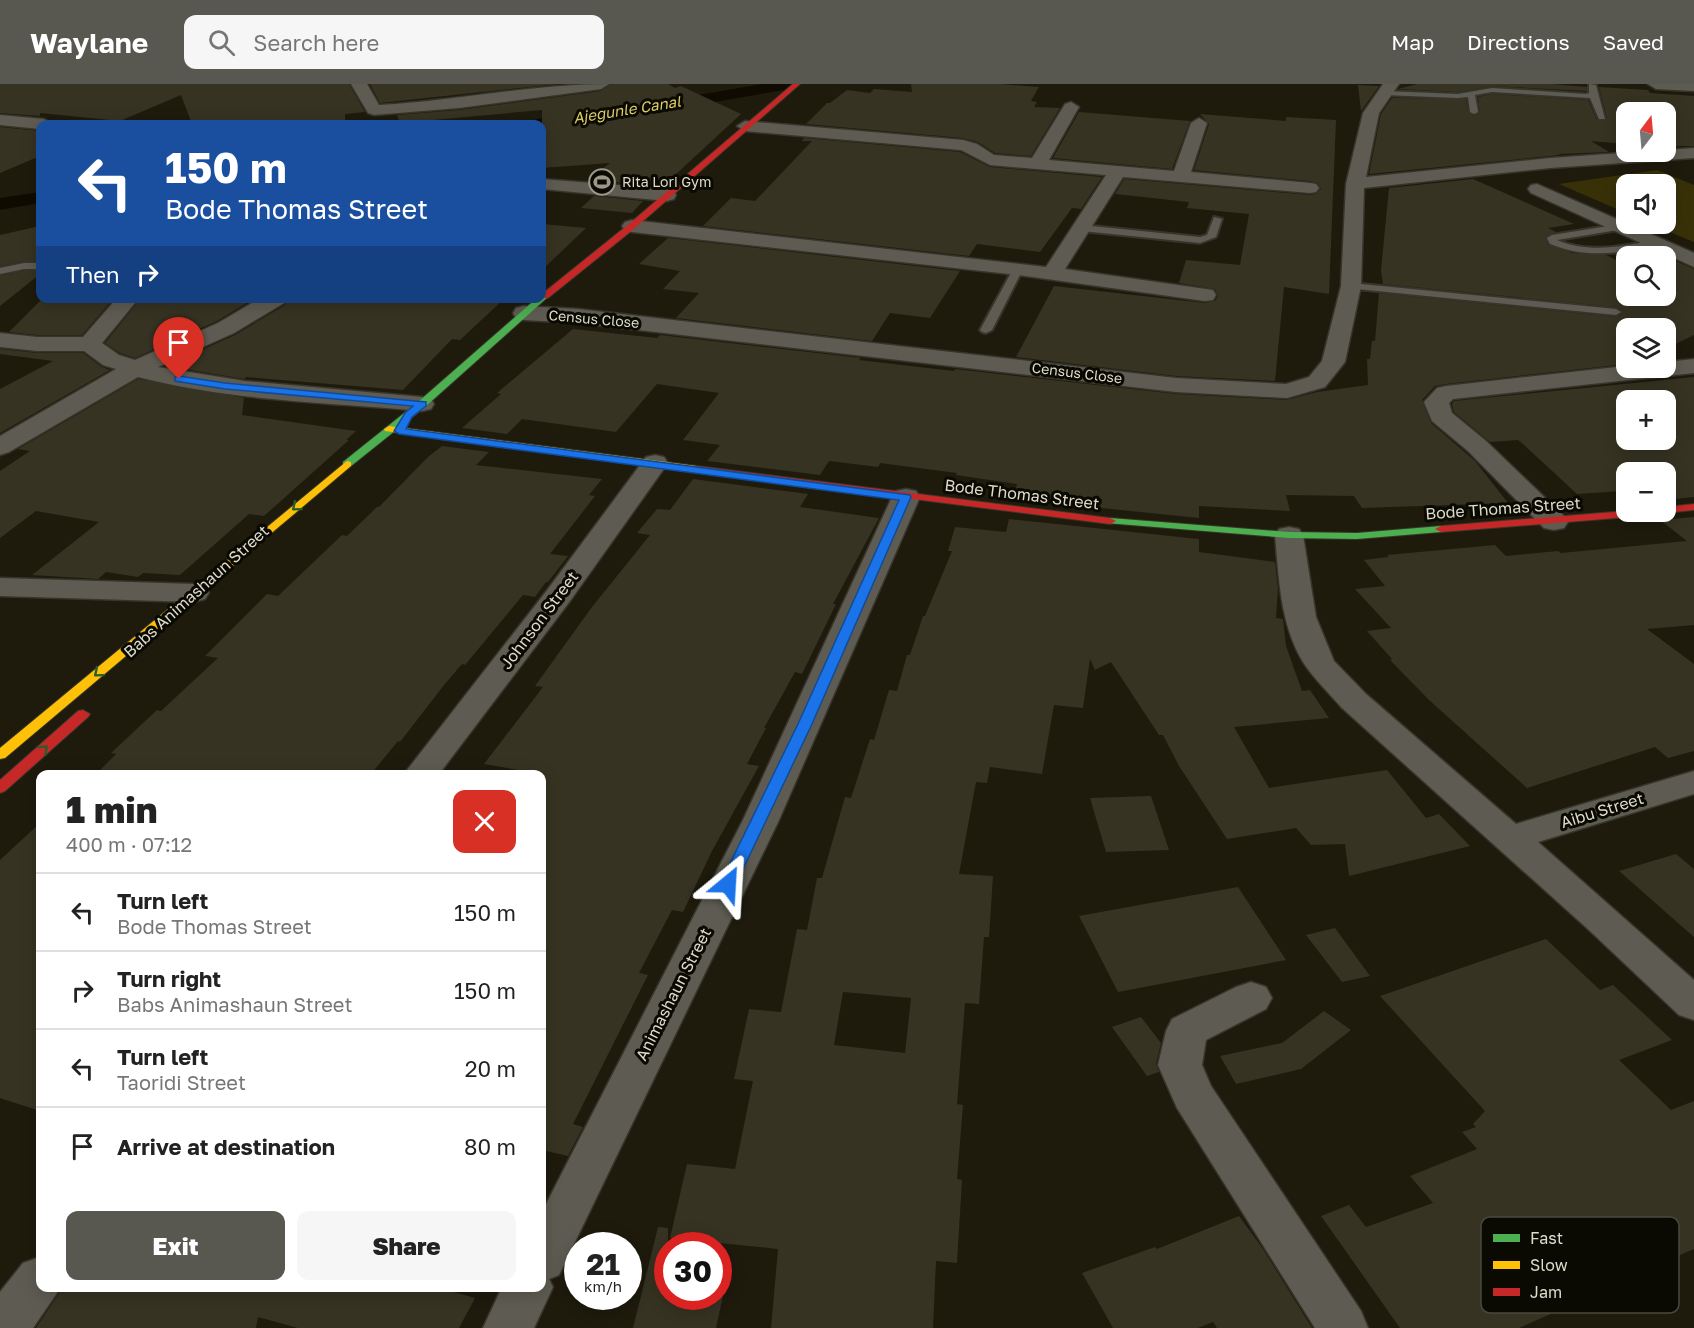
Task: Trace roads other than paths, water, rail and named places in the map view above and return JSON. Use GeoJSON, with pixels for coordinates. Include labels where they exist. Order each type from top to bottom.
{"type":"FeatureCollection","features":[{"type":"Feature","properties":{"kind":"main road","name":"Babs Animashaun Street"},"geometry":{"type":"LineString","coordinates":[[546,295],[632,226],[745,126],[797,84]]}},
{"type":"Feature","properties":{"kind":"main road","name":"Babs Animashaun Street"},"geometry":{"type":"LineString","coordinates":[[273,544],[415,409],[536,303]]}},
{"type":"Feature","properties":{"kind":"main road","name":"Babs Animashaun Street"},"geometry":{"type":"LineString","coordinates":[[0,755],[394,430]]}},
{"type":"Feature","properties":{"kind":"main road","name":"Bode Thomas Street"},"geometry":{"type":"LineString","coordinates":[[394,430],[906,497],[1147,525],[1289,535],[1357,536],[1616,516]]}},
{"type":"Feature","properties":{"kind":"main road"},"geometry":{"type":"LineString","coordinates":[[1676,509],[1694,507]]}},
{"type":"Feature","properties":{"kind":"main road"},"geometry":{"type":"LineString","coordinates":[[0,788],[97,701]]}},
{"type":"Feature","properties":{"kind":"street"},"geometry":{"type":"LineString","coordinates":[[359,84],[374,110]]}},
{"type":"Feature","properties":{"kind":"street"},"geometry":{"type":"LineString","coordinates":[[374,110],[473,102],[534,87],[601,84]]}},
{"type":"Feature","properties":{"kind":"street"},"geometry":{"type":"LineString","coordinates":[[1656,84],[1694,86]]}},
{"type":"Feature","properties":{"kind":"street","name":"Census Close"},"geometry":{"type":"LineString","coordinates":[[524,313],[601,319],[1176,385],[1287,391],[1317,382],[1333,362],[1351,286],[1355,184],[1371,113],[1387,89]]}},
{"type":"Feature","properties":{"kind":"street"},"geometry":{"type":"LineString","coordinates":[[1037,165],[1071,107]]}},
{"type":"Feature","properties":{"kind":"street"},"geometry":{"type":"LineString","coordinates":[[368,120],[374,110]]}},
{"type":"Feature","properties":{"kind":"street"},"geometry":{"type":"LineString","coordinates":[[0,120],[36,123]]}},
{"type":"Feature","properties":{"kind":"street"},"geometry":{"type":"LineString","coordinates":[[1181,176],[1199,123]]}},
{"type":"Feature","properties":{"kind":"street"},"geometry":{"type":"LineString","coordinates":[[745,126],[963,145],[973,147],[990,160],[1311,188]]}},
{"type":"Feature","properties":{"kind":"street"},"geometry":{"type":"LineString","coordinates":[[1355,184],[1550,163],[1694,153]]}},
{"type":"Feature","properties":{"kind":"street"},"geometry":{"type":"LineString","coordinates":[[1052,274],[1118,171]]}},
{"type":"Feature","properties":{"kind":"street"},"geometry":{"type":"LineString","coordinates":[[546,184],[667,195]]}},
{"type":"Feature","properties":{"kind":"street"},"geometry":{"type":"LineString","coordinates":[[1537,189],[1616,225]]}},
{"type":"Feature","properties":{"kind":"street"},"geometry":{"type":"LineString","coordinates":[[632,226],[1018,269],[1205,295]]}},
{"type":"Feature","properties":{"kind":"street"},"geometry":{"type":"LineString","coordinates":[[1636,234],[1694,261]]}},
{"type":"Feature","properties":{"kind":"street"},"geometry":{"type":"LineString","coordinates":[[0,340],[37,344],[89,344],[125,303]]}},
{"type":"Feature","properties":{"kind":"street"},"geometry":{"type":"LineString","coordinates":[[0,447],[116,378],[190,342],[226,328],[268,303]]}},
{"type":"Feature","properties":{"kind":"street"},"geometry":{"type":"LineString","coordinates":[[89,344],[95,351],[110,360],[179,379],[415,409]]}},
{"type":"Feature","properties":{"kind":"street"},"geometry":{"type":"LineString","coordinates":[[1554,522],[1477,446],[1441,416],[1436,402],[1446,393],[1694,366]]}},
{"type":"Feature","properties":{"kind":"street","name":"Johnson Street"},"geometry":{"type":"LineString","coordinates":[[424,770],[559,595],[655,463]]}},
{"type":"Feature","properties":{"kind":"street","name":"Animashaun Street"},"geometry":{"type":"LineString","coordinates":[[546,1252],[760,820],[906,497]]}},
{"type":"Feature","properties":{"kind":"street"},"geometry":{"type":"LineString","coordinates":[[1289,535],[1300,612],[1308,638],[1320,663],[1354,700],[1694,1004]]}},
{"type":"Feature","properties":{"kind":"street"},"geometry":{"type":"LineString","coordinates":[[0,587],[194,593]]}},
{"type":"Feature","properties":{"kind":"street","name":"Aibu Street"},"geometry":{"type":"LineString","coordinates":[[1510,838],[1694,782]]}},
{"type":"Feature","properties":{"kind":"street"},"geometry":{"type":"LineString","coordinates":[[1251,998],[1187,1031],[1180,1065],[1193,1095],[1343,1328]]}},
{"type":"Feature","properties":{"kind":"street"},"geometry":{"type":"LineString","coordinates":[[3,1328],[36,1284]]}},
{"type":"Feature","properties":{"kind":"street"},"geometry":{"type":"LineString","coordinates":[[508,1328],[526,1292]]}},
{"type":"Feature","properties":{"kind":"lane"},"geometry":{"type":"LineString","coordinates":[[1592,85],[1593,95],[1602,117]]}},
{"type":"Feature","properties":{"kind":"lane"},"geometry":{"type":"LineString","coordinates":[[1387,89],[1458,96],[1492,90],[1593,95]]}},
{"type":"Feature","properties":{"kind":"lane"},"geometry":{"type":"LineString","coordinates":[[1471,93],[1474,112]]}},
{"type":"Feature","properties":{"kind":"lane"},"geometry":{"type":"LineString","coordinates":[[1082,228],[1200,240],[1211,237],[1216,219]]}},
{"type":"Feature","properties":{"kind":"lane"},"geometry":{"type":"LineString","coordinates":[[1616,228],[1552,238],[1553,242],[1568,249],[1587,253],[1656,243]]}},
{"type":"Feature","properties":{"kind":"lane"},"geometry":{"type":"LineString","coordinates":[[0,271],[36,266]]}},
{"type":"Feature","properties":{"kind":"lane"},"geometry":{"type":"LineString","coordinates":[[986,330],[1018,269]]}},
{"type":"Feature","properties":{"kind":"lane"},"geometry":{"type":"LineString","coordinates":[[1351,286],[1616,312]]}},
{"type":"Feature","properties":{"kind":"waterway","name":"Ajegunle Canal"},"geometry":{"type":"LineString","coordinates":[[662,106],[790,84]]}},
{"type":"Feature","properties":{"kind":"waterway","name":"Ajegunle Canal"},"geometry":{"type":"LineString","coordinates":[[546,123],[587,117]]}},
{"type":"Feature","properties":{"kind":"waterway","name":"Ajegunle Canal"},"geometry":{"type":"LineString","coordinates":[[0,204],[36,199]]}},
{"type":"Feature","properties":{"kind":"place","name":"Rita Lori Gym"},"geometry":{"type":"Point","coordinates":[602,182]}}]}
